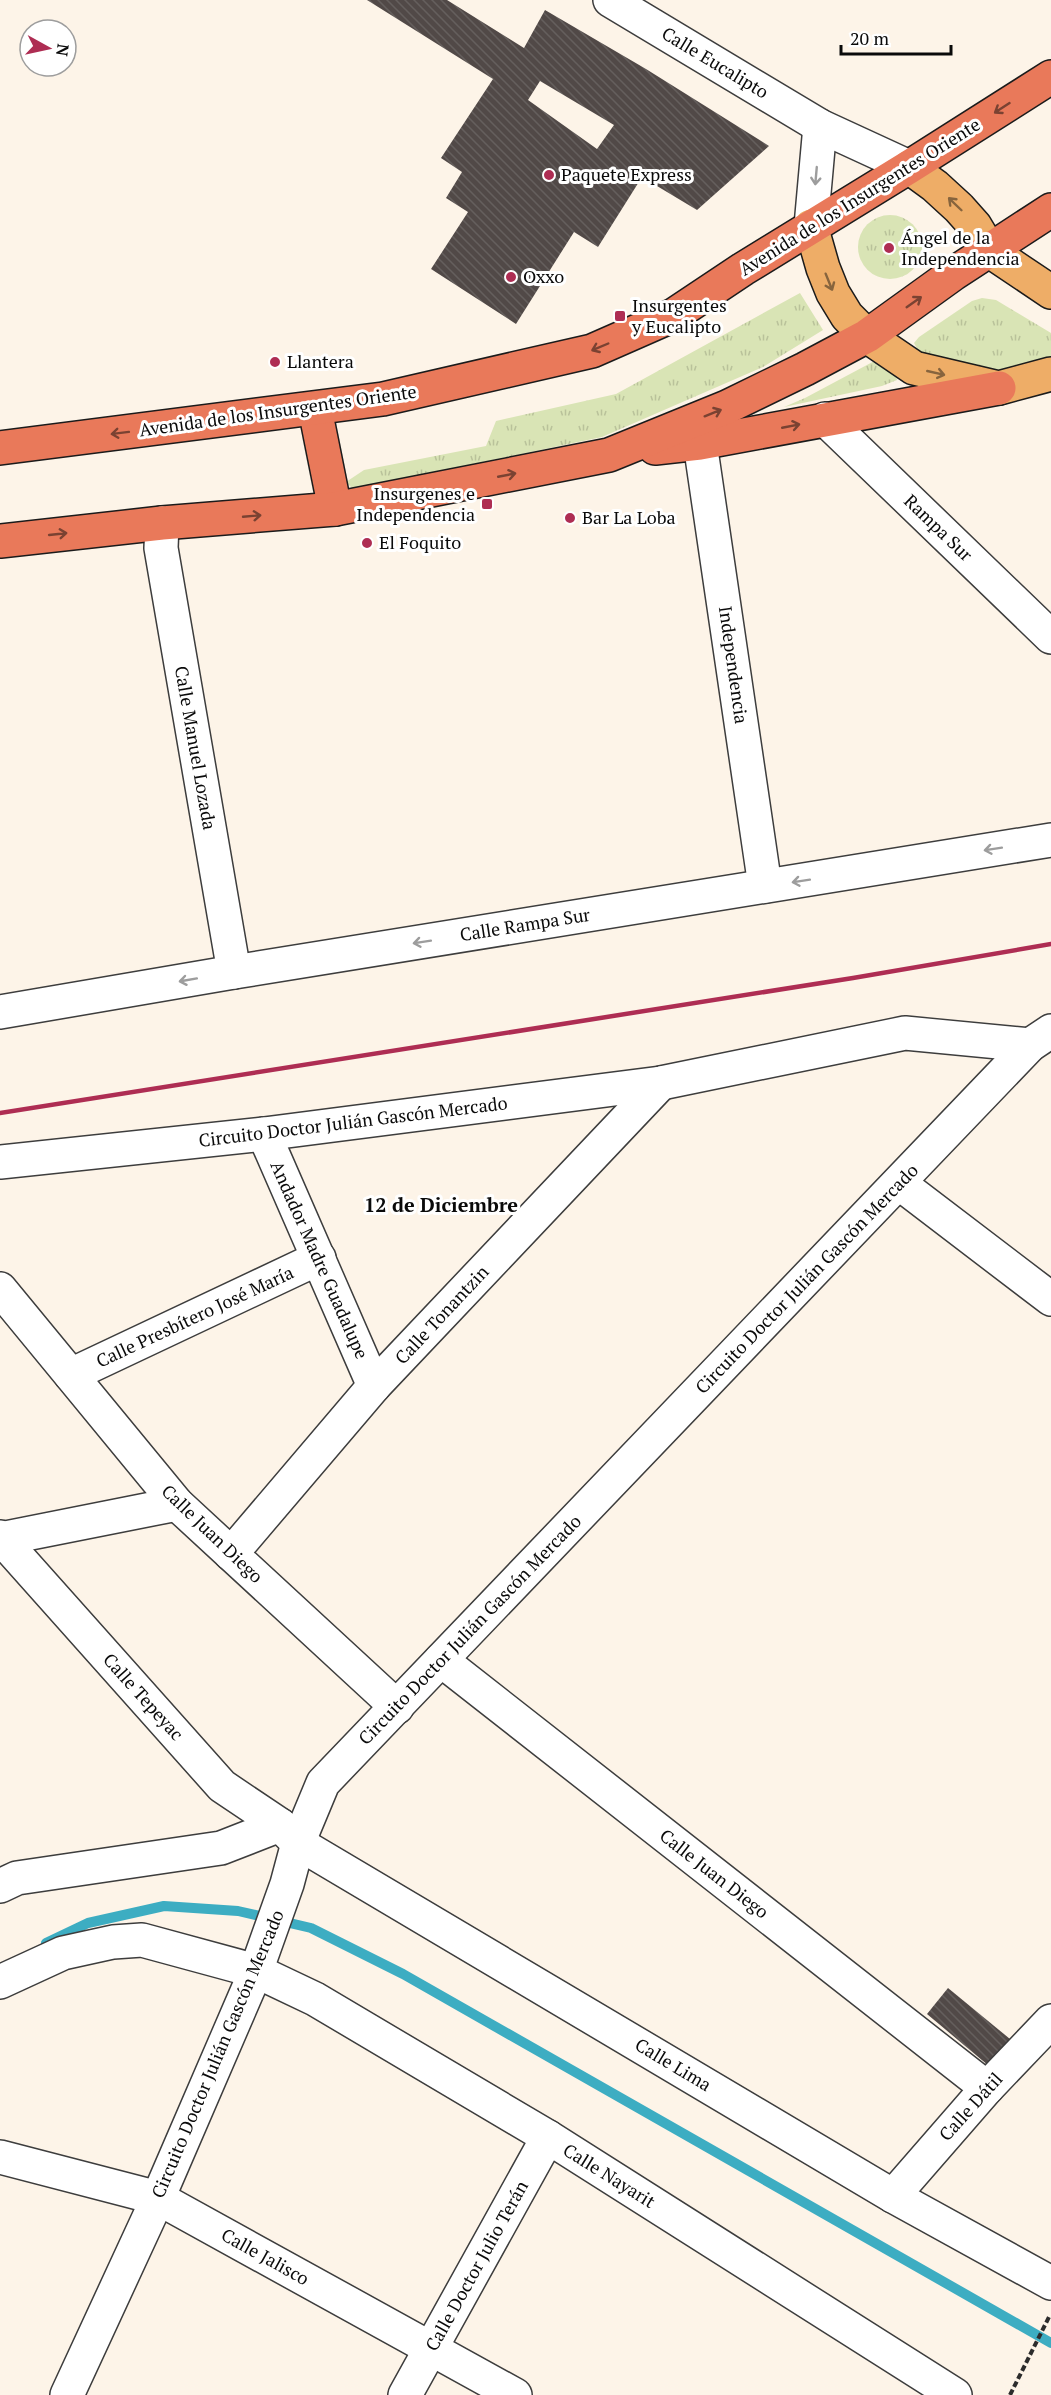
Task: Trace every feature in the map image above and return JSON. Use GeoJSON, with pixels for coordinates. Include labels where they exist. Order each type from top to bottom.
{"type":"FeatureCollection","features":[{"type":"Feature","properties":{"kind":"highway","name":"Avenida de los Insurgentes Oriente"},"geometry":{"type":"LineString","coordinates":[[0,448],[383,399],[592,351],[674,315],[811,226],[909,167],[1051,76]]}},
{"type":"Feature","properties":{"kind":"highway"},"geometry":{"type":"LineString","coordinates":[[609,455],[727,407],[867,336],[1051,210]]}},
{"type":"Feature","properties":{"kind":"highway"},"geometry":{"type":"LineString","coordinates":[[0,541],[162,523],[335,509],[609,455],[700,443],[999,388]]}},
{"type":"Feature","properties":{"kind":"highway"},"geometry":{"type":"LineString","coordinates":[[315,409],[335,509]]}},
{"type":"Feature","properties":{"kind":"main road","name":"Calle Eucalipto"},"geometry":{"type":"LineString","coordinates":[[909,167],[959,208],[975,226],[990,251]]}},
{"type":"Feature","properties":{"kind":"main road"},"geometry":{"type":"LineString","coordinates":[[811,226],[823,268],[833,293],[847,316],[867,336],[914,368],[999,388],[1051,374]]}},
{"type":"Feature","properties":{"kind":"main road"},"geometry":{"type":"LineString","coordinates":[[990,251],[1051,292]]}},
{"type":"Feature","properties":{"kind":"street","name":"Calle Eucalipto"},"geometry":{"type":"LineString","coordinates":[[610,0],[820,126],[909,167]]}},
{"type":"Feature","properties":{"kind":"street"},"geometry":{"type":"LineString","coordinates":[[811,226],[820,126]]}},
{"type":"Feature","properties":{"kind":"street","name":"Rampa Sur"},"geometry":{"type":"LineString","coordinates":[[825,419],[1051,637]]}},
{"type":"Feature","properties":{"kind":"street","name":"Independencia"},"geometry":{"type":"LineString","coordinates":[[700,443],[765,886]]}},
{"type":"Feature","properties":{"kind":"street","name":"Calle Manuel Lozada"},"geometry":{"type":"LineString","coordinates":[[162,523],[161,548],[234,972]]}},
{"type":"Feature","properties":{"kind":"street","name":"Calle Rampa Sur"},"geometry":{"type":"LineString","coordinates":[[0,1012],[1051,840]]}},
{"type":"Feature","properties":{"kind":"street","name":"Circuito Doctor Julián Gascón Mercado"},"geometry":{"type":"LineString","coordinates":[[0,1162],[264,1134],[661,1083],[905,1033],[1040,1038]]}},
{"type":"Feature","properties":{"kind":"street","name":"Circuito Doctor Julián Gascón Mercado"},"geometry":{"type":"LineString","coordinates":[[67,2395],[158,2198],[260,1963],[287,1884],[289,1834],[322,1783],[1040,1038]]}},
{"type":"Feature","properties":{"kind":"street","name":"Calle Tonantzin"},"geometry":{"type":"LineString","coordinates":[[231,1554],[374,1386],[661,1083]]}},
{"type":"Feature","properties":{"kind":"street","name":"Andador Madre Guadalupe"},"geometry":{"type":"LineString","coordinates":[[264,1134],[374,1386]]}},
{"type":"Feature","properties":{"kind":"street"},"geometry":{"type":"LineString","coordinates":[[899,1183],[1051,1299]]}},
{"type":"Feature","properties":{"kind":"street","name":"Calle Presbítero José María"},"geometry":{"type":"LineString","coordinates":[[71,1375],[320,1258]]}},
{"type":"Feature","properties":{"kind":"street","name":"Calle Juan Diego"},"geometry":{"type":"LineString","coordinates":[[0,1289],[177,1504],[397,1707]]}},
{"type":"Feature","properties":{"kind":"street"},"geometry":{"type":"LineString","coordinates":[[1,1538],[177,1504]]}},
{"type":"Feature","properties":{"kind":"street","name":"Calle Tepeyac"},"geometry":{"type":"LineString","coordinates":[[1,1538],[222,1786],[289,1834]]}},
{"type":"Feature","properties":{"kind":"street","name":"Calle Juan Diego"},"geometry":{"type":"LineString","coordinates":[[441,1660],[987,2088]]}},
{"type":"Feature","properties":{"kind":"street"},"geometry":{"type":"LineString","coordinates":[[0,1886],[17,1878],[220,1848],[289,1834]]}},
{"type":"Feature","properties":{"kind":"street","name":"Calle Lima"},"geometry":{"type":"LineString","coordinates":[[289,1834],[893,2196],[1051,2283]]}},
{"type":"Feature","properties":{"kind":"street","name":"Calle Nayarit"},"geometry":{"type":"LineString","coordinates":[[0,1982],[63,1953],[113,1942],[142,1940],[260,1963],[315,1999],[548,2137],[955,2395]]}},
{"type":"Feature","properties":{"kind":"street","name":"Calle Dátil"},"geometry":{"type":"LineString","coordinates":[[893,2196],[987,2088],[1051,2021]]}},
{"type":"Feature","properties":{"kind":"street","name":"Calle Doctor Julio Terán"},"geometry":{"type":"LineString","coordinates":[[405,2395],[548,2137]]}},
{"type":"Feature","properties":{"kind":"street","name":"Calle Jalisco"},"geometry":{"type":"LineString","coordinates":[[0,2157],[158,2198],[515,2395]]}},
{"type":"Feature","properties":{"kind":"path"},"geometry":{"type":"LineString","coordinates":[[1010,2395],[1051,2314]]}},
{"type":"Feature","properties":{"kind":"green space"},"geometry":{"type":"Polygon","coordinates":[[[890,215],[908,220],[913,224],[917,229],[922,247],[917,265],[913,270],[908,274],[890,279],[872,274],[867,270],[863,265],[858,247],[863,229],[867,224],[872,220],[890,215]]]}},
{"type":"Feature","properties":{"kind":"green space"},"geometry":{"type":"Polygon","coordinates":[[[800,293],[823,330],[763,367],[602,437],[353,489],[346,482],[364,470],[486,446],[496,421],[616,394],[800,293]]]}},
{"type":"Feature","properties":{"kind":"green space"},"geometry":{"type":"Polygon","coordinates":[[[982,298],[996,300],[1051,333],[1051,365],[1000,375],[919,352],[914,343],[919,337],[972,301],[982,298]]]}},
{"type":"Feature","properties":{"kind":"green space"},"geometry":{"type":"Polygon","coordinates":[[[880,358],[897,380],[882,386],[784,407],[805,398],[880,358]]]}},
{"type":"Feature","properties":{"kind":"building"},"geometry":{"type":"Polygon","coordinates":[[[367,0],[447,0],[524,48],[545,10],[646,69],[769,146],[697,210],[642,177],[598,247],[574,232],[516,324],[431,269],[468,212],[446,198],[462,172],[441,158],[493,79],[367,0]],[[540,81],[528,100],[597,149],[614,125],[540,81]]]}},
{"type":"Feature","properties":{"kind":"building"},"geometry":{"type":"Polygon","coordinates":[[[948,1988],[1010,2039],[989,2066],[927,2014],[948,1988]]]}},
{"type":"Feature","properties":{"kind":"waterway"},"geometry":{"type":"LineString","coordinates":[[46,1943],[88,1923],[164,1906],[238,1911],[311,1928],[403,1974],[1051,2343]]}},
{"type":"Feature","properties":{"kind":"railway"},"geometry":{"type":"LineString","coordinates":[[0,1113],[853,978],[1051,944]]}},
{"type":"Feature","properties":{"kind":"place","name":"Paquete Express"},"geometry":{"type":"Point","coordinates":[549,175]}},
{"type":"Feature","properties":{"kind":"place","name":"Ángel de la Independencia"},"geometry":{"type":"Point","coordinates":[889,248]}},
{"type":"Feature","properties":{"kind":"place","name":"Oxxo"},"geometry":{"type":"Point","coordinates":[511,277]}},
{"type":"Feature","properties":{"kind":"place","name":"Insurgentes y Eucalipto"},"geometry":{"type":"Point","coordinates":[620,316]}},
{"type":"Feature","properties":{"kind":"place","name":"Llantera"},"geometry":{"type":"Point","coordinates":[275,362]}},
{"type":"Feature","properties":{"kind":"place","name":"Insurgenes e Independencia"},"geometry":{"type":"Point","coordinates":[487,504]}},
{"type":"Feature","properties":{"kind":"place","name":"Bar La Loba"},"geometry":{"type":"Point","coordinates":[570,518]}},
{"type":"Feature","properties":{"kind":"place","name":"El Foquito"},"geometry":{"type":"Point","coordinates":[367,543]}},
{"type":"Feature","properties":{"kind":"district","name":"12 de Diciembre"},"geometry":{"type":"Point","coordinates":[441,1205]}}]}
